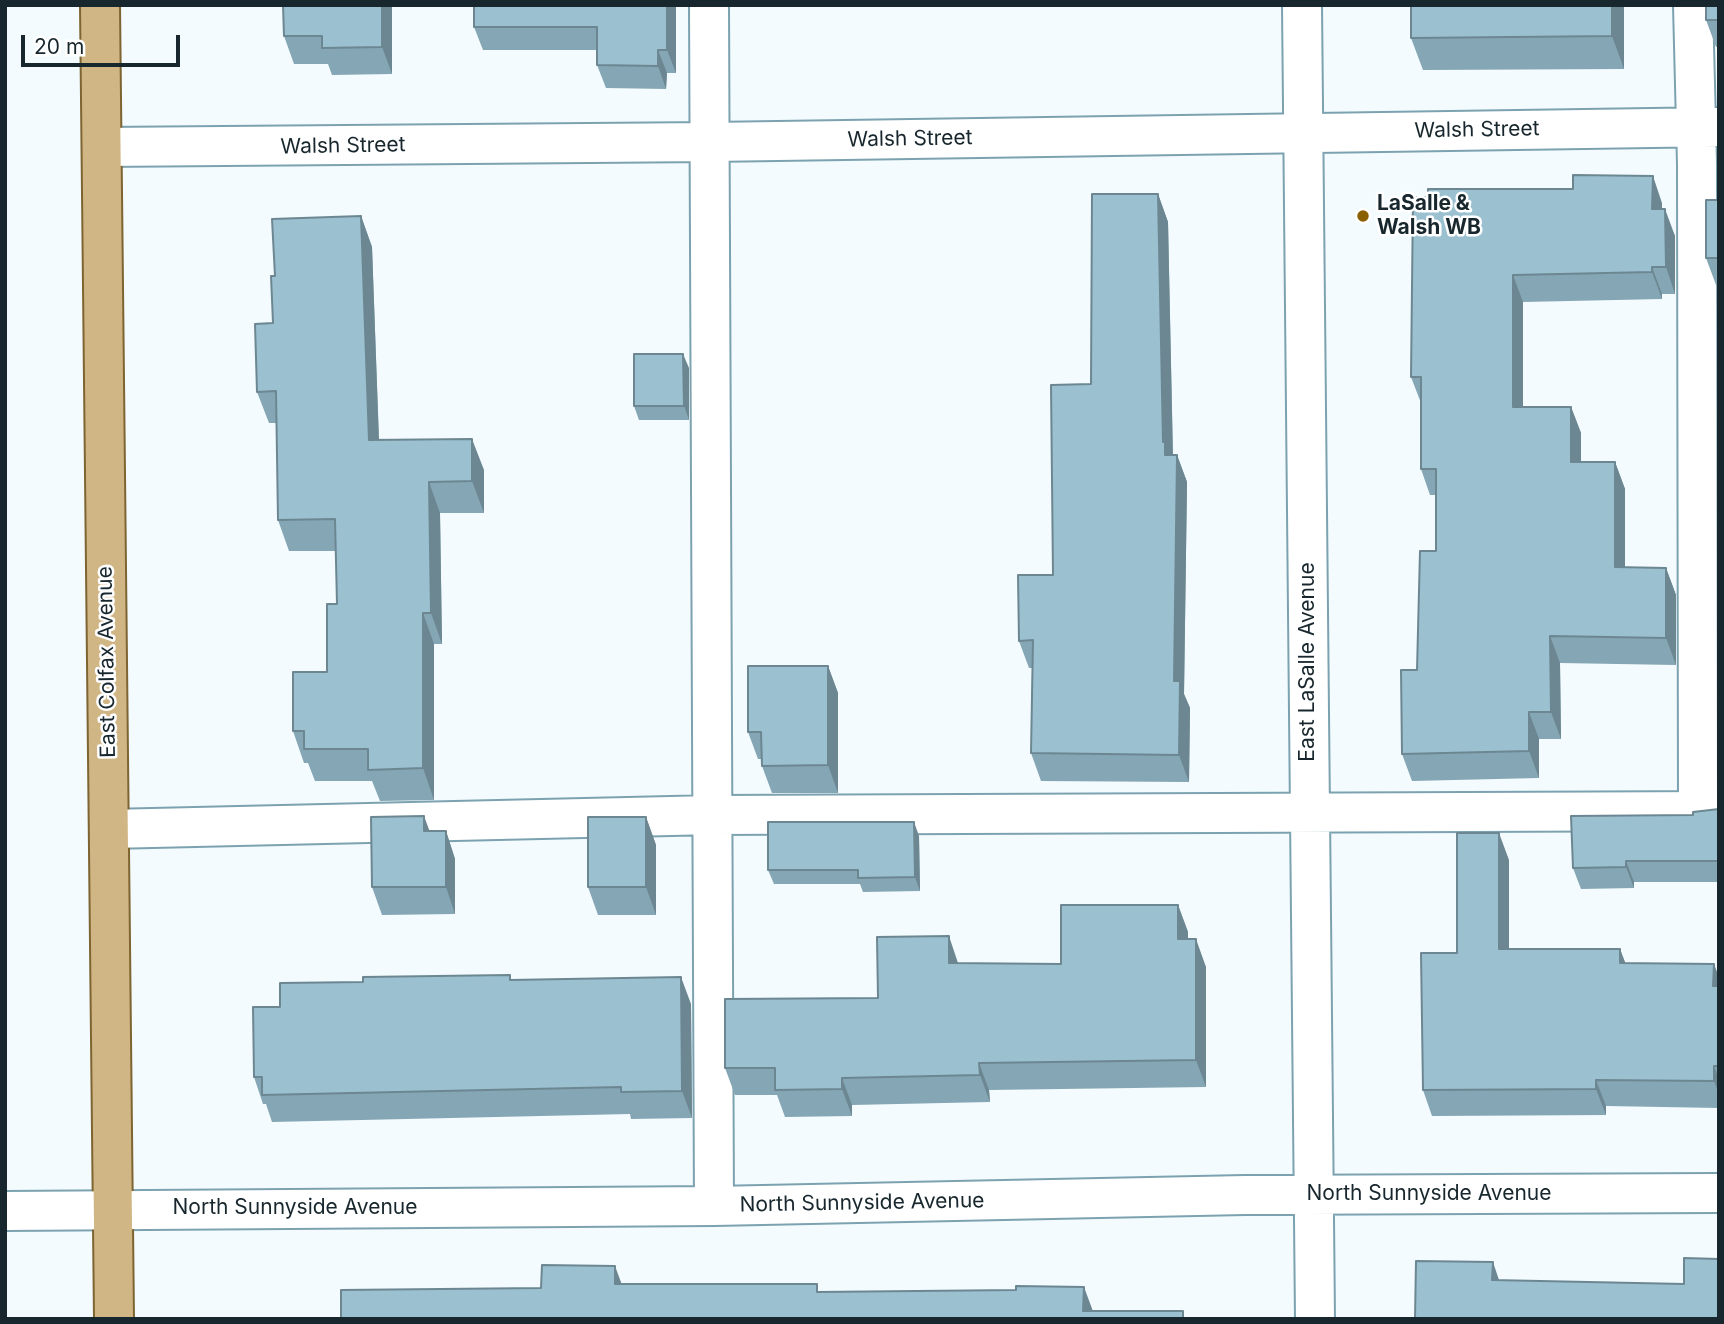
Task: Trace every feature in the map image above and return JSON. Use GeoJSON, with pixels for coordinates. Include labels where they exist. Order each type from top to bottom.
{"type":"FeatureCollection","features":[{"type":"Feature","properties":{"kind":"main road","name":"East Colfax Avenue"},"geometry":{"type":"LineString","coordinates":[[100,5],[114,1319]]}},
{"type":"Feature","properties":{"kind":"street"},"geometry":{"type":"LineString","coordinates":[[709,5],[714,1206]]}},
{"type":"Feature","properties":{"kind":"street","name":"East LaSalle Avenue"},"geometry":{"type":"LineString","coordinates":[[1302,5],[1315,1319]]}},
{"type":"Feature","properties":{"kind":"street"},"geometry":{"type":"LineString","coordinates":[[109,829],[714,815],[1708,811],[1707,127],[1693,5]]}},
{"type":"Feature","properties":{"kind":"street","name":"Walsh Street"},"geometry":{"type":"LineString","coordinates":[[102,147],[710,142],[1707,127]]}},
{"type":"Feature","properties":{"kind":"street","name":"North Sunnyside Avenue"},"geometry":{"type":"LineString","coordinates":[[5,1211],[714,1206],[1314,1195],[1719,1193]]}},
{"type":"Feature","properties":{"kind":"building"},"geometry":{"type":"Polygon","coordinates":[[[283,5],[382,5],[382,47],[322,48],[322,36],[284,36],[283,5]]]}},
{"type":"Feature","properties":{"kind":"building"},"geometry":{"type":"Polygon","coordinates":[[[474,5],[667,5],[667,50],[658,50],[658,66],[597,65],[597,27],[474,27],[474,5]]]}},
{"type":"Feature","properties":{"kind":"building"},"geometry":{"type":"Polygon","coordinates":[[[1411,5],[1612,5],[1612,36],[1411,38],[1411,5]]]}},
{"type":"Feature","properties":{"kind":"building"},"geometry":{"type":"Polygon","coordinates":[[[1706,5],[1719,5],[1719,20],[1706,20],[1706,5]]]}},
{"type":"Feature","properties":{"kind":"building"},"geometry":{"type":"Polygon","coordinates":[[[1573,175],[1653,176],[1652,209],[1665,209],[1666,267],[1652,267],[1652,272],[1513,275],[1513,407],[1571,407],[1571,462],[1615,462],[1615,567],[1666,568],[1666,638],[1550,636],[1551,712],[1529,712],[1529,751],[1402,754],[1401,670],[1417,670],[1420,551],[1436,551],[1436,469],[1421,469],[1421,377],[1411,377],[1413,197],[1428,197],[1428,189],[1573,189],[1573,175]]]}},
{"type":"Feature","properties":{"kind":"building"},"geometry":{"type":"Polygon","coordinates":[[[1092,194],[1158,194],[1163,442],[1165,455],[1177,455],[1174,681],[1180,681],[1179,755],[1031,753],[1033,640],[1019,641],[1018,575],[1053,575],[1051,385],[1091,384],[1092,194]]]}},
{"type":"Feature","properties":{"kind":"building"},"geometry":{"type":"Polygon","coordinates":[[[1706,200],[1719,200],[1719,258],[1706,258],[1706,200]]]}},
{"type":"Feature","properties":{"kind":"building"},"geometry":{"type":"Polygon","coordinates":[[[361,216],[369,440],[472,439],[472,481],[429,482],[431,613],[423,613],[423,768],[368,770],[368,749],[304,749],[304,731],[293,731],[293,672],[327,672],[327,604],[337,604],[335,519],[278,520],[276,391],[257,392],[255,324],[273,323],[271,276],[275,276],[272,219],[361,216]]]}},
{"type":"Feature","properties":{"kind":"building"},"geometry":{"type":"Polygon","coordinates":[[[634,354],[683,354],[684,406],[634,406],[634,354]]]}},
{"type":"Feature","properties":{"kind":"building"},"geometry":{"type":"Polygon","coordinates":[[[748,666],[828,666],[828,765],[762,766],[761,732],[748,732],[748,666]]]}},
{"type":"Feature","properties":{"kind":"building"},"geometry":{"type":"Polygon","coordinates":[[[1719,809],[1719,861],[1626,861],[1626,867],[1573,868],[1571,816],[1693,815],[1693,812],[1719,809]]]}},
{"type":"Feature","properties":{"kind":"building"},"geometry":{"type":"Polygon","coordinates":[[[424,816],[424,831],[446,831],[446,887],[372,887],[371,817],[424,816]]]}},
{"type":"Feature","properties":{"kind":"building"},"geometry":{"type":"Polygon","coordinates":[[[588,817],[646,817],[646,887],[588,887],[588,817]]]}},
{"type":"Feature","properties":{"kind":"building"},"geometry":{"type":"Polygon","coordinates":[[[768,822],[914,822],[915,877],[858,878],[858,870],[768,870],[768,822]]]}},
{"type":"Feature","properties":{"kind":"building"},"geometry":{"type":"Polygon","coordinates":[[[1457,833],[1499,833],[1499,949],[1620,949],[1620,963],[1714,964],[1713,986],[1719,986],[1719,1066],[1714,1066],[1714,1081],[1596,1080],[1596,1089],[1423,1090],[1421,953],[1457,953],[1457,833]]]}},
{"type":"Feature","properties":{"kind":"building"},"geometry":{"type":"Polygon","coordinates":[[[1061,905],[1178,905],[1178,939],[1196,939],[1196,1060],[979,1063],[980,1075],[842,1078],[842,1089],[775,1090],[775,1068],[725,1068],[725,999],[878,998],[877,937],[949,936],[949,963],[1061,964],[1061,905]]]}},
{"type":"Feature","properties":{"kind":"building"},"geometry":{"type":"Polygon","coordinates":[[[510,975],[510,980],[681,977],[682,1091],[621,1092],[621,1087],[262,1095],[262,1077],[254,1077],[253,1007],[280,1007],[280,983],[363,982],[363,977],[510,975]]]}},
{"type":"Feature","properties":{"kind":"building"},"geometry":{"type":"Polygon","coordinates":[[[1684,1258],[1719,1259],[1719,1319],[1415,1319],[1416,1261],[1493,1262],[1492,1280],[1684,1284],[1684,1258]]]}},
{"type":"Feature","properties":{"kind":"building"},"geometry":{"type":"Polygon","coordinates":[[[542,1265],[615,1266],[615,1284],[817,1284],[817,1292],[1016,1290],[1016,1286],[1084,1287],[1083,1311],[1183,1311],[1183,1319],[341,1319],[341,1290],[541,1288],[542,1265]]]}},
{"type":"Feature","properties":{"kind":"place","name":"LaSalle & Walsh WB"},"geometry":{"type":"Point","coordinates":[1363,216]}}]}
